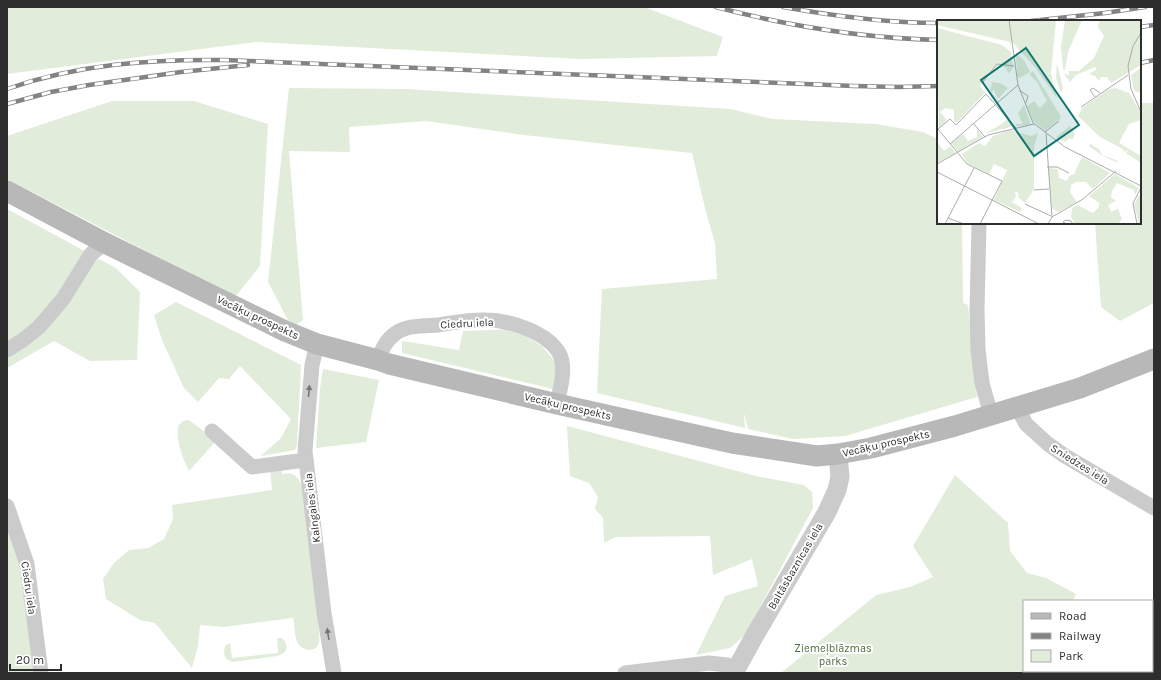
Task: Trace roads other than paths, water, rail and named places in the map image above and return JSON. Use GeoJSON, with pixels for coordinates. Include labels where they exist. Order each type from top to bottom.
{"type":"FeatureCollection","features":[{"type":"Feature","properties":{"kind":"main road","name":"Vecāķu prospekts"},"geometry":{"type":"LineString","coordinates":[[7,191],[105,243],[285,331],[317,344],[389,364],[557,404],[732,443],[817,456],[871,448],[926,434],[1098,382],[1154,359]]}},
{"type":"Feature","properties":{"kind":"street"},"geometry":{"type":"LineString","coordinates":[[979,224],[977,311],[978,350],[982,383],[992,415]]}},
{"type":"Feature","properties":{"kind":"street"},"geometry":{"type":"LineString","coordinates":[[7,350],[23,340],[39,327],[63,299],[91,254],[105,243]]}},
{"type":"Feature","properties":{"kind":"street","name":"Ciedru iela"},"geometry":{"type":"LineString","coordinates":[[378,360],[385,343],[397,332],[412,327],[486,320],[521,326],[540,335],[552,344],[559,353],[562,363],[562,372],[557,404]]}},
{"type":"Feature","properties":{"kind":"street","name":"Kalngales iela"},"geometry":{"type":"LineString","coordinates":[[317,344],[312,360],[305,451],[324,613],[334,673]]}},
{"type":"Feature","properties":{"kind":"street","name":"Sniedzes iela"},"geometry":{"type":"LineString","coordinates":[[1017,407],[1026,424],[1048,444],[1065,456],[1154,508]]}},
{"type":"Feature","properties":{"kind":"street"},"geometry":{"type":"LineString","coordinates":[[212,431],[252,467],[306,460]]}},
{"type":"Feature","properties":{"kind":"street","name":"Baltāsbaznīcas iela"},"geometry":{"type":"LineString","coordinates":[[735,671],[827,512],[837,490],[840,477],[838,454]]}},
{"type":"Feature","properties":{"kind":"street","name":"Ciedru iela"},"geometry":{"type":"LineString","coordinates":[[7,506],[27,564],[41,673]]}},
{"type":"Feature","properties":{"kind":"street"},"geometry":{"type":"LineString","coordinates":[[625,673],[709,663],[727,665],[735,671]]}},
{"type":"Feature","properties":{"kind":"railway"},"geometry":{"type":"LineString","coordinates":[[716,7],[771,20],[826,30],[882,37],[937,40]]}},
{"type":"Feature","properties":{"kind":"railway"},"geometry":{"type":"LineString","coordinates":[[783,7],[860,18],[899,22],[937,23]]}},
{"type":"Feature","properties":{"kind":"railway"},"geometry":{"type":"LineString","coordinates":[[1040,20],[1145,7]]}},
{"type":"Feature","properties":{"kind":"railway"},"geometry":{"type":"LineString","coordinates":[[1141,27],[1154,25]]}},
{"type":"Feature","properties":{"kind":"railway"},"geometry":{"type":"LineString","coordinates":[[7,89],[61,74],[88,69],[142,62],[197,60],[854,86],[937,86]]}},
{"type":"Feature","properties":{"kind":"railway"},"geometry":{"type":"LineString","coordinates":[[1141,63],[1154,60]]}},
{"type":"Feature","properties":{"kind":"railway"},"geometry":{"type":"LineString","coordinates":[[7,104],[51,92],[89,85],[181,72],[248,65]]}},
{"type":"Feature","properties":{"kind":"park label","name":"Ziemeļblāzmas parks"},"geometry":{"type":"Point","coordinates":[833,654]}}]}
